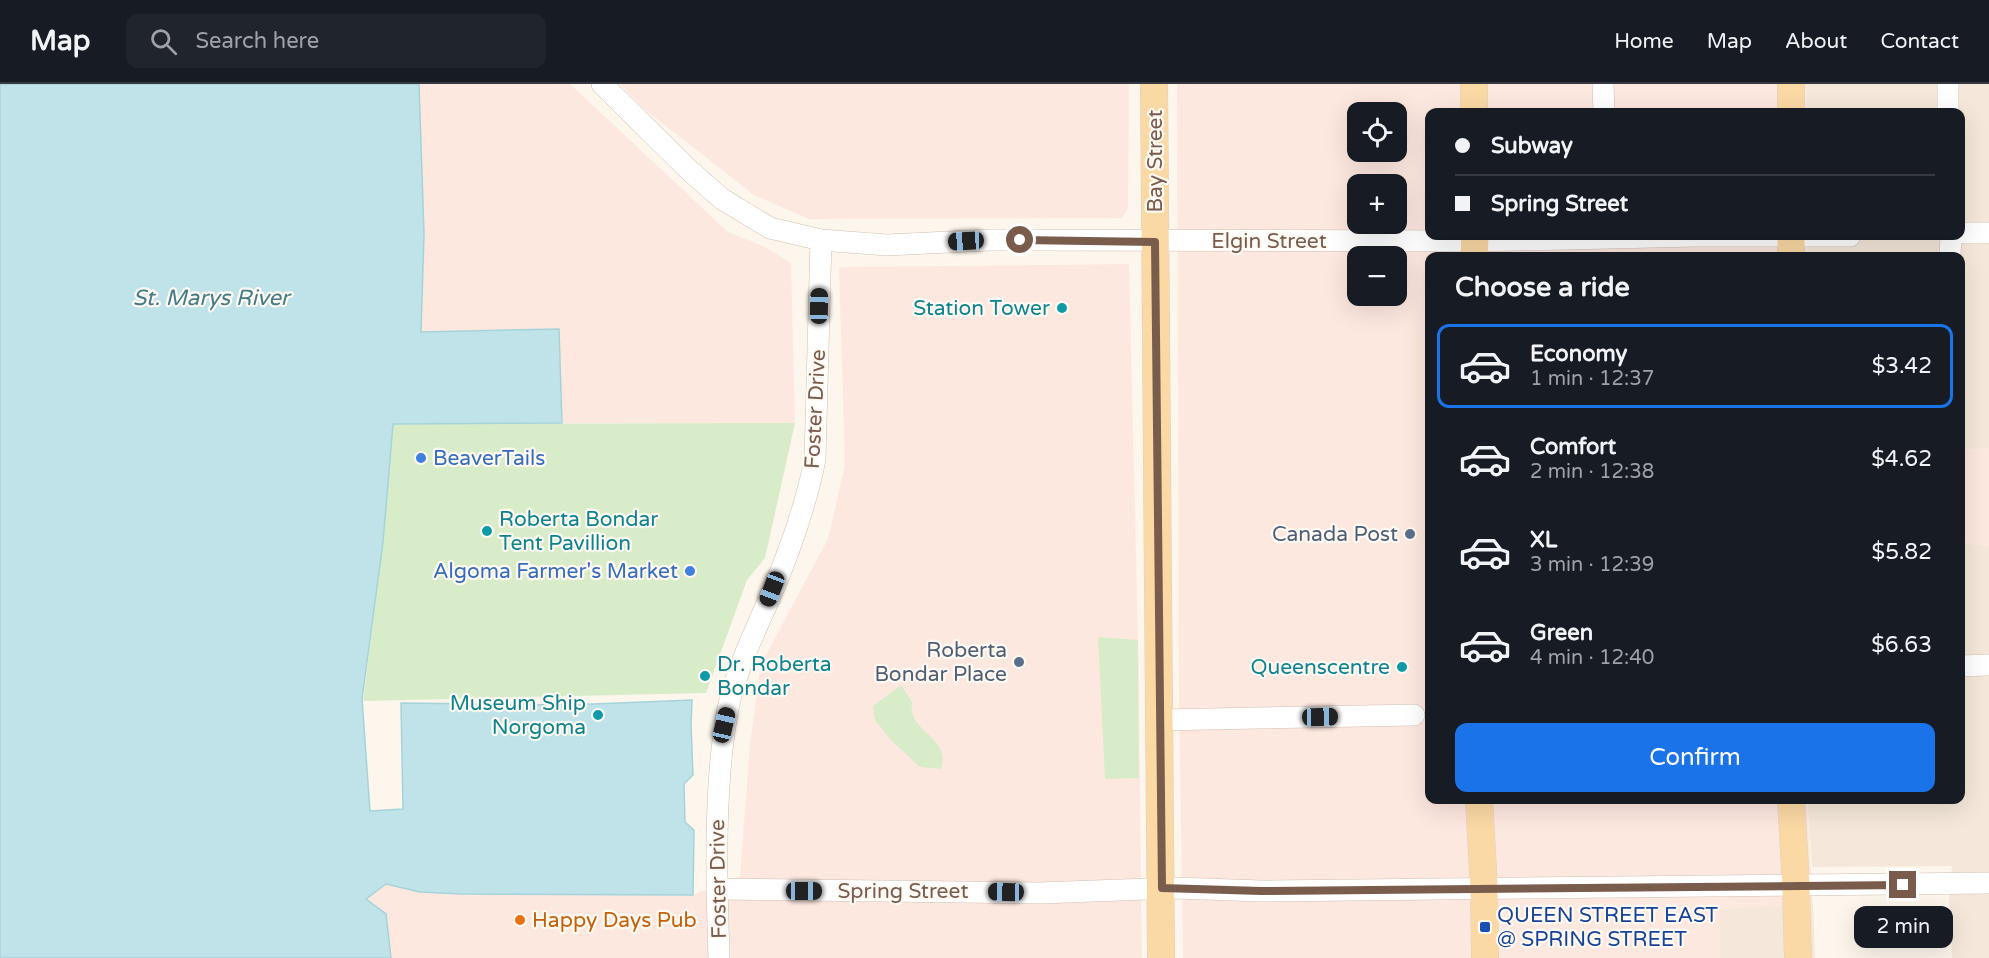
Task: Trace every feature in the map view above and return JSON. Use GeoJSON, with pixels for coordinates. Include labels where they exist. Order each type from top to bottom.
{"type":"FeatureCollection","features":[{"type":"Feature","properties":{"kind":"main road","name":"Bay Street"},"geometry":{"type":"LineString","coordinates":[[1154,84],[1161,958]]}},
{"type":"Feature","properties":{"kind":"main road"},"geometry":{"type":"LineString","coordinates":[[1474,84],[1474,108]]}},
{"type":"Feature","properties":{"kind":"main road"},"geometry":{"type":"LineString","coordinates":[[1791,84],[1791,108]]}},
{"type":"Feature","properties":{"kind":"main road"},"geometry":{"type":"LineString","coordinates":[[1479,804],[1485,958]]}},
{"type":"Feature","properties":{"kind":"main road"},"geometry":{"type":"LineString","coordinates":[[1791,804],[1797,958]]}},
{"type":"Feature","properties":{"kind":"street","name":"Elgin Street"},"geometry":{"type":"LineString","coordinates":[[602,84],[690,171],[722,199],[770,228],[820,240],[887,245],[990,240],[1475,244],[1552,240]]}},
{"type":"Feature","properties":{"kind":"street"},"geometry":{"type":"LineString","coordinates":[[1604,84],[1604,108]]}},
{"type":"Feature","properties":{"kind":"street"},"geometry":{"type":"LineString","coordinates":[[1948,84],[1948,108]]}},
{"type":"Feature","properties":{"kind":"street"},"geometry":{"type":"LineString","coordinates":[[1965,233],[1989,233]]}},
{"type":"Feature","properties":{"kind":"street","name":"Foster Drive"},"geometry":{"type":"LineString","coordinates":[[719,958],[716,817],[724,725],[750,638],[785,558],[812,476],[815,459],[820,240]]}},
{"type":"Feature","properties":{"kind":"street","name":"Elgin Street"},"geometry":{"type":"LineString","coordinates":[[1750,240],[1791,243],[1816,240]]}},
{"type":"Feature","properties":{"kind":"street"},"geometry":{"type":"LineString","coordinates":[[1965,666],[1989,665]]}},
{"type":"Feature","properties":{"kind":"street"},"geometry":{"type":"LineString","coordinates":[[1160,720],[1414,715]]}},
{"type":"Feature","properties":{"kind":"street","name":"Spring Street"},"geometry":{"type":"LineString","coordinates":[[717,889],[1040,893],[1162,888],[1261,891],[1989,884]]}},
{"type":"Feature","properties":{"kind":"shaded area"},"geometry":{"type":"Polygon","coordinates":[[[419,84],[570,84],[728,232],[765,247],[791,263],[795,423],[562,423],[559,329],[421,332],[424,234],[419,84]]]}},
{"type":"Feature","properties":{"kind":"shaded area"},"geometry":{"type":"Polygon","coordinates":[[[620,84],[1129,84],[1128,208],[1122,218],[809,219],[754,195],[643,108],[620,84]]]}},
{"type":"Feature","properties":{"kind":"shaded area"},"geometry":{"type":"Polygon","coordinates":[[[1177,84],[1807,84],[1807,108],[1425,108],[1425,240],[1809,240],[1809,252],[1425,252],[1425,804],[1807,804],[1813,903],[1720,909],[1720,958],[1183,958],[1179,699],[1177,84]]]}},
{"type":"Feature","properties":{"kind":"shaded area"},"geometry":{"type":"Polygon","coordinates":[[[1807,84],[1989,84],[1989,448],[1965,450],[1965,252],[1809,252],[1809,240],[1965,240],[1965,108],[1807,108],[1807,84]]]}},
{"type":"Feature","properties":{"kind":"shaded area"},"geometry":{"type":"Polygon","coordinates":[[[1129,264],[1138,640],[1142,958],[391,958],[386,914],[365,899],[386,884],[420,892],[461,894],[693,895],[740,876],[750,744],[761,664],[828,539],[845,465],[839,267],[1129,264]]]}},
{"type":"Feature","properties":{"kind":"shaded area"},"geometry":{"type":"Polygon","coordinates":[[[1989,448],[1989,546],[1965,543],[1965,450],[1989,448]]]}},
{"type":"Feature","properties":{"kind":"shaded area"},"geometry":{"type":"Polygon","coordinates":[[[1965,543],[1989,546],[1989,958],[1952,958],[1949,899],[1952,866],[1812,867],[1807,804],[1965,804],[1965,543]]]}},
{"type":"Feature","properties":{"kind":"shaded area"},"geometry":{"type":"Polygon","coordinates":[[[1813,903],[1815,958],[1720,958],[1719,909],[1813,903]]]}},
{"type":"Feature","properties":{"kind":"green space"},"geometry":{"type":"Polygon","coordinates":[[[795,423],[765,558],[747,580],[706,693],[363,701],[383,542],[393,424],[795,423]]]}},
{"type":"Feature","properties":{"kind":"green space"},"geometry":{"type":"Polygon","coordinates":[[[1098,637],[1138,640],[1139,778],[1105,779],[1098,637]]]}},
{"type":"Feature","properties":{"kind":"green space"},"geometry":{"type":"Polygon","coordinates":[[[901,685],[912,702],[912,712],[916,721],[940,749],[943,758],[941,769],[920,767],[891,740],[875,720],[873,706],[901,685]]]}},
{"type":"Feature","properties":{"kind":"water","name":"St. Marys River"},"geometry":{"type":"Polygon","coordinates":[[[0,84],[419,84],[424,234],[421,332],[559,329],[562,423],[393,424],[383,542],[362,699],[370,811],[403,809],[401,703],[568,705],[692,700],[693,775],[684,784],[685,822],[694,830],[693,895],[461,894],[420,892],[386,884],[366,899],[386,914],[391,958],[0,958],[0,84]]]}},
{"type":"Feature","properties":{"kind":"place","name":"Station Tower"},"geometry":{"type":"Point","coordinates":[1062,308]}},
{"type":"Feature","properties":{"kind":"place","name":"BeaverTails"},"geometry":{"type":"Point","coordinates":[421,458]}},
{"type":"Feature","properties":{"kind":"place","name":"Roberta Bondar Tent Pavillion"},"geometry":{"type":"Point","coordinates":[487,531]}},
{"type":"Feature","properties":{"kind":"place","name":"Canada Post"},"geometry":{"type":"Point","coordinates":[1410,534]}},
{"type":"Feature","properties":{"kind":"place","name":"Algoma Farmer's Market"},"geometry":{"type":"Point","coordinates":[690,571]}},
{"type":"Feature","properties":{"kind":"place","name":"Roberta Bondar Place"},"geometry":{"type":"Point","coordinates":[1019,662]}},
{"type":"Feature","properties":{"kind":"place","name":"Queenscentre"},"geometry":{"type":"Point","coordinates":[1402,667]}},
{"type":"Feature","properties":{"kind":"place","name":"Dr. Roberta Bondar"},"geometry":{"type":"Point","coordinates":[705,676]}},
{"type":"Feature","properties":{"kind":"place","name":"Museum Ship Norgoma"},"geometry":{"type":"Point","coordinates":[598,715]}},
{"type":"Feature","properties":{"kind":"place","name":"Happy Days Pub"},"geometry":{"type":"Point","coordinates":[520,920]}},
{"type":"Feature","properties":{"kind":"place","name":"QUEEN STREET EAST @ SPRING STREET"},"geometry":{"type":"Point","coordinates":[1485,927]}},
{"type":"Feature","properties":{"kind":"route"},"geometry":{"type":"LineString","coordinates":[[1020,240],[1155,242],[1162,888],[1261,891],[1903,885]]}}]}
